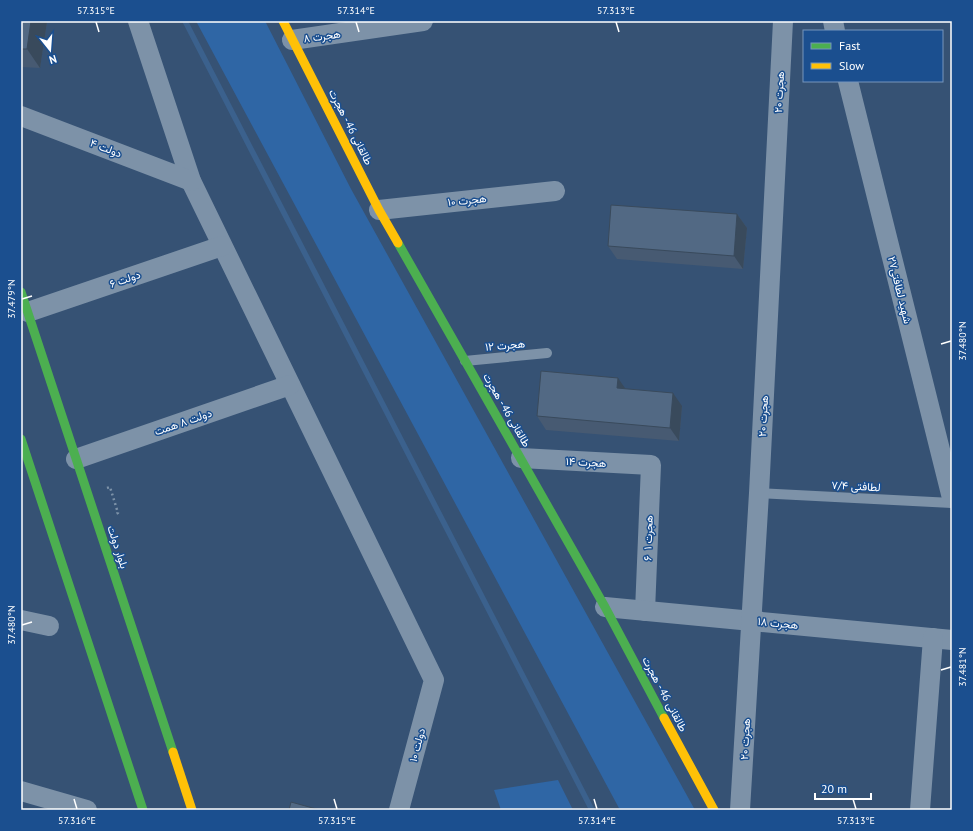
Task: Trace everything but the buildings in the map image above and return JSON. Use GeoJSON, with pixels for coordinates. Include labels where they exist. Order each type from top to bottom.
{"type":"FeatureCollection","features":[{"type":"Feature","properties":{"kind":"main road","name":"طالقانی 46 - هجرت"},"geometry":{"type":"LineString","coordinates":[[283,21],[379,210],[605,607],[714,810]]}},
{"type":"Feature","properties":{"kind":"main road","name":"بلوار دولت"},"geometry":{"type":"LineString","coordinates":[[21,292],[192,810]]}},
{"type":"Feature","properties":{"kind":"main road"},"geometry":{"type":"LineString","coordinates":[[21,439],[143,810]]}},
{"type":"Feature","properties":{"kind":"street"},"geometry":{"type":"LineString","coordinates":[[138,21],[191,181],[290,385]]}},
{"type":"Feature","properties":{"kind":"street","name":"هجرت ۸"},"geometry":{"type":"LineString","coordinates":[[292,40],[423,21]]}},
{"type":"Feature","properties":{"kind":"street","name":"هجرت ۲۰"},"geometry":{"type":"LineString","coordinates":[[740,810],[759,493],[783,21]]}},
{"type":"Feature","properties":{"kind":"street","name":"شهید لطافتی۲۷"},"geometry":{"type":"LineString","coordinates":[[848,82],[952,498]]}},
{"type":"Feature","properties":{"kind":"street","name":"دولت ۴"},"geometry":{"type":"LineString","coordinates":[[21,116],[191,181]]}},
{"type":"Feature","properties":{"kind":"street","name":"هجرت ۱۰"},"geometry":{"type":"LineString","coordinates":[[379,210],[554,191]]}},
{"type":"Feature","properties":{"kind":"street","name":"دولت ۶"},"geometry":{"type":"LineString","coordinates":[[28,312],[222,246]]}},
{"type":"Feature","properties":{"kind":"street","name":"دولت ۸ همت"},"geometry":{"type":"LineString","coordinates":[[76,459],[290,385]]}},
{"type":"Feature","properties":{"kind":"street","name":"دولت ۱۰"},"geometry":{"type":"LineString","coordinates":[[290,385],[434,680],[399,810]]}},
{"type":"Feature","properties":{"kind":"street","name":"هجرت ۱۴"},"geometry":{"type":"LineString","coordinates":[[521,458],[651,465]]}},
{"type":"Feature","properties":{"kind":"street","name":"هجرت ۱ ‍ ۶"},"geometry":{"type":"LineString","coordinates":[[644,610],[651,465]]}},
{"type":"Feature","properties":{"kind":"street","name":"هجرت ۱۸"},"geometry":{"type":"LineString","coordinates":[[605,607],[942,639]]}},
{"type":"Feature","properties":{"kind":"street"},"geometry":{"type":"LineString","coordinates":[[21,620],[49,626]]}},
{"type":"Feature","properties":{"kind":"street"},"geometry":{"type":"LineString","coordinates":[[920,810],[942,639]]}},
{"type":"Feature","properties":{"kind":"street"},"geometry":{"type":"LineString","coordinates":[[21,791],[87,810]]}},
{"type":"Feature","properties":{"kind":"lane","name":"هجرت ۱۲"},"geometry":{"type":"LineString","coordinates":[[465,361],[547,353]]}},
{"type":"Feature","properties":{"kind":"lane","name":"لطافتی ۷/۴"},"geometry":{"type":"LineString","coordinates":[[759,493],[952,503]]}},
{"type":"Feature","properties":{"kind":"path"},"geometry":{"type":"LineString","coordinates":[[103,490],[110,487],[118,513]]}},
{"type":"Feature","properties":{"kind":"shaded area"},"geometry":{"type":"Polygon","coordinates":[[[196,21],[265,21],[351,189],[695,810],[620,810],[196,21]]]}},
{"type":"Feature","properties":{"kind":"shaded area"},"geometry":{"type":"Polygon","coordinates":[[[558,780],[573,810],[501,810],[494,790],[558,780]]]}},
{"type":"Feature","properties":{"kind":"waterway"},"geometry":{"type":"LineString","coordinates":[[185,21],[592,810]]}},
{"type":"Feature","properties":{"kind":"traffic: fast"},"geometry":{"type":"LineString","coordinates":[[398,243],[605,607],[664,718]]}},
{"type":"Feature","properties":{"kind":"traffic: fast"},"geometry":{"type":"LineString","coordinates":[[21,292],[173,752]]}},
{"type":"Feature","properties":{"kind":"traffic: fast"},"geometry":{"type":"LineString","coordinates":[[21,439],[143,810]]}},
{"type":"Feature","properties":{"kind":"traffic: slow"},"geometry":{"type":"LineString","coordinates":[[283,21],[379,210],[398,243]]}},
{"type":"Feature","properties":{"kind":"traffic: slow"},"geometry":{"type":"LineString","coordinates":[[664,718],[714,810]]}},
{"type":"Feature","properties":{"kind":"traffic: slow"},"geometry":{"type":"LineString","coordinates":[[173,752],[192,810]]}}]}
